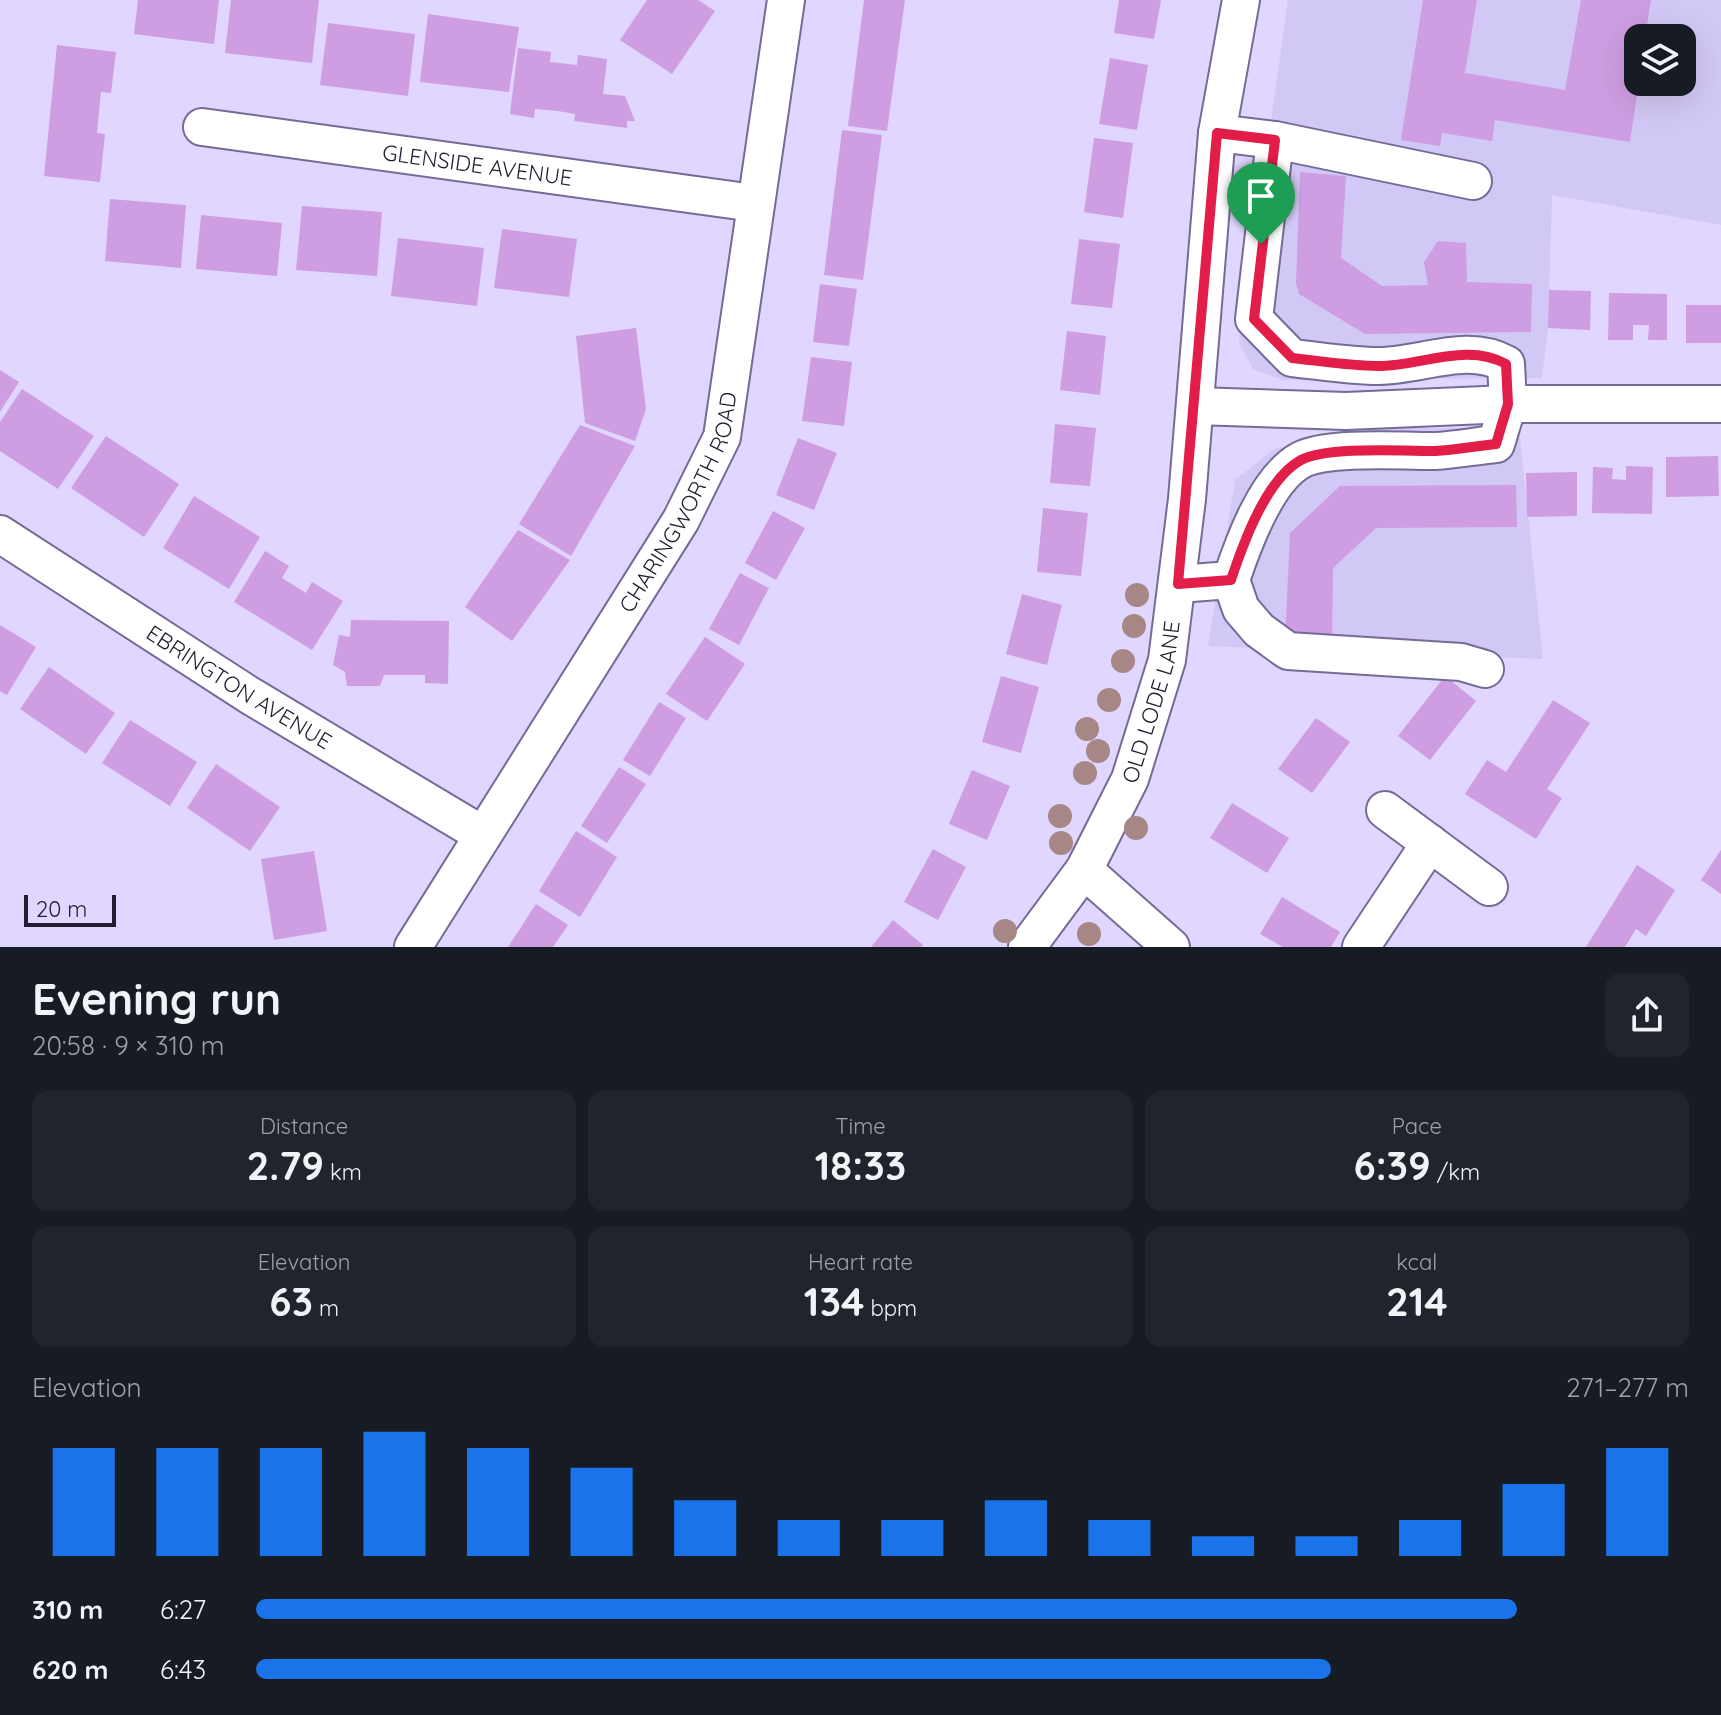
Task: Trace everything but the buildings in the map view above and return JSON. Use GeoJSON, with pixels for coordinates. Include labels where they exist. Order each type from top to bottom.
{"type":"FeatureCollection","features":[{"type":"Feature","properties":{"kind":"street","name":"CHARINGWORTH ROAD"},"geometry":{"type":"LineString","coordinates":[[413,947],[681,520],[722,437],[786,0]]}},
{"type":"Feature","properties":{"kind":"street","name":"OLD LODE LANE"},"geometry":{"type":"LineString","coordinates":[[1027,947],[1084,870],[1130,779],[1167,660],[1178,584],[1195,406],[1217,133],[1241,0]]}},
{"type":"Feature","properties":{"kind":"street","name":"GLENSIDE AVENUE"},"geometry":{"type":"LineString","coordinates":[[202,127],[754,203]]}},
{"type":"Feature","properties":{"kind":"street"},"geometry":{"type":"LineString","coordinates":[[1217,133],[1275,140],[1473,181]]}},
{"type":"Feature","properties":{"kind":"street"},"geometry":{"type":"LineString","coordinates":[[1275,140],[1254,319],[1292,358],[1380,366],[1463,354],[1492,356],[1506,364],[1508,404],[1496,444],[1439,451],[1342,453],[1301,460],[1268,494],[1243,542],[1231,580],[1241,609],[1259,630],[1288,651],[1461,662],[1485,669]]}},
{"type":"Feature","properties":{"kind":"street"},"geometry":{"type":"LineString","coordinates":[[1195,406],[1346,411],[1508,404],[1721,404]]}},
{"type":"Feature","properties":{"kind":"street","name":"EBRINGTON AVENUE"},"geometry":{"type":"LineString","coordinates":[[0,534],[249,695],[483,835]]}},
{"type":"Feature","properties":{"kind":"street"},"geometry":{"type":"LineString","coordinates":[[1178,584],[1231,580]]}},
{"type":"Feature","properties":{"kind":"street"},"geometry":{"type":"LineString","coordinates":[[1385,810],[1489,887]]}},
{"type":"Feature","properties":{"kind":"street"},"geometry":{"type":"LineString","coordinates":[[1361,947],[1430,843]]}},
{"type":"Feature","properties":{"kind":"street"},"geometry":{"type":"LineString","coordinates":[[1084,870],[1171,947]]}},
{"type":"Feature","properties":{"kind":"shaded area"},"geometry":{"type":"Polygon","coordinates":[[[1288,0],[1721,0],[1721,225],[1552,195],[1548,328],[1542,378],[1283,380],[1253,369],[1239,343],[1257,181],[1269,136],[1288,0]]]}},
{"type":"Feature","properties":{"kind":"shaded area"},"geometry":{"type":"Polygon","coordinates":[[[1373,428],[1519,428],[1543,659],[1208,646],[1235,480],[1274,449],[1373,428]]]}},
{"type":"Feature","properties":{"kind":"route"},"geometry":{"type":"LineString","coordinates":[[1217,133],[1275,140],[1261,244],[1254,319],[1292,358],[1380,366],[1463,354],[1492,356],[1506,364],[1508,404],[1496,444],[1439,451],[1342,453],[1301,460],[1268,494],[1243,542],[1231,580],[1178,584],[1217,133]]}}]}
